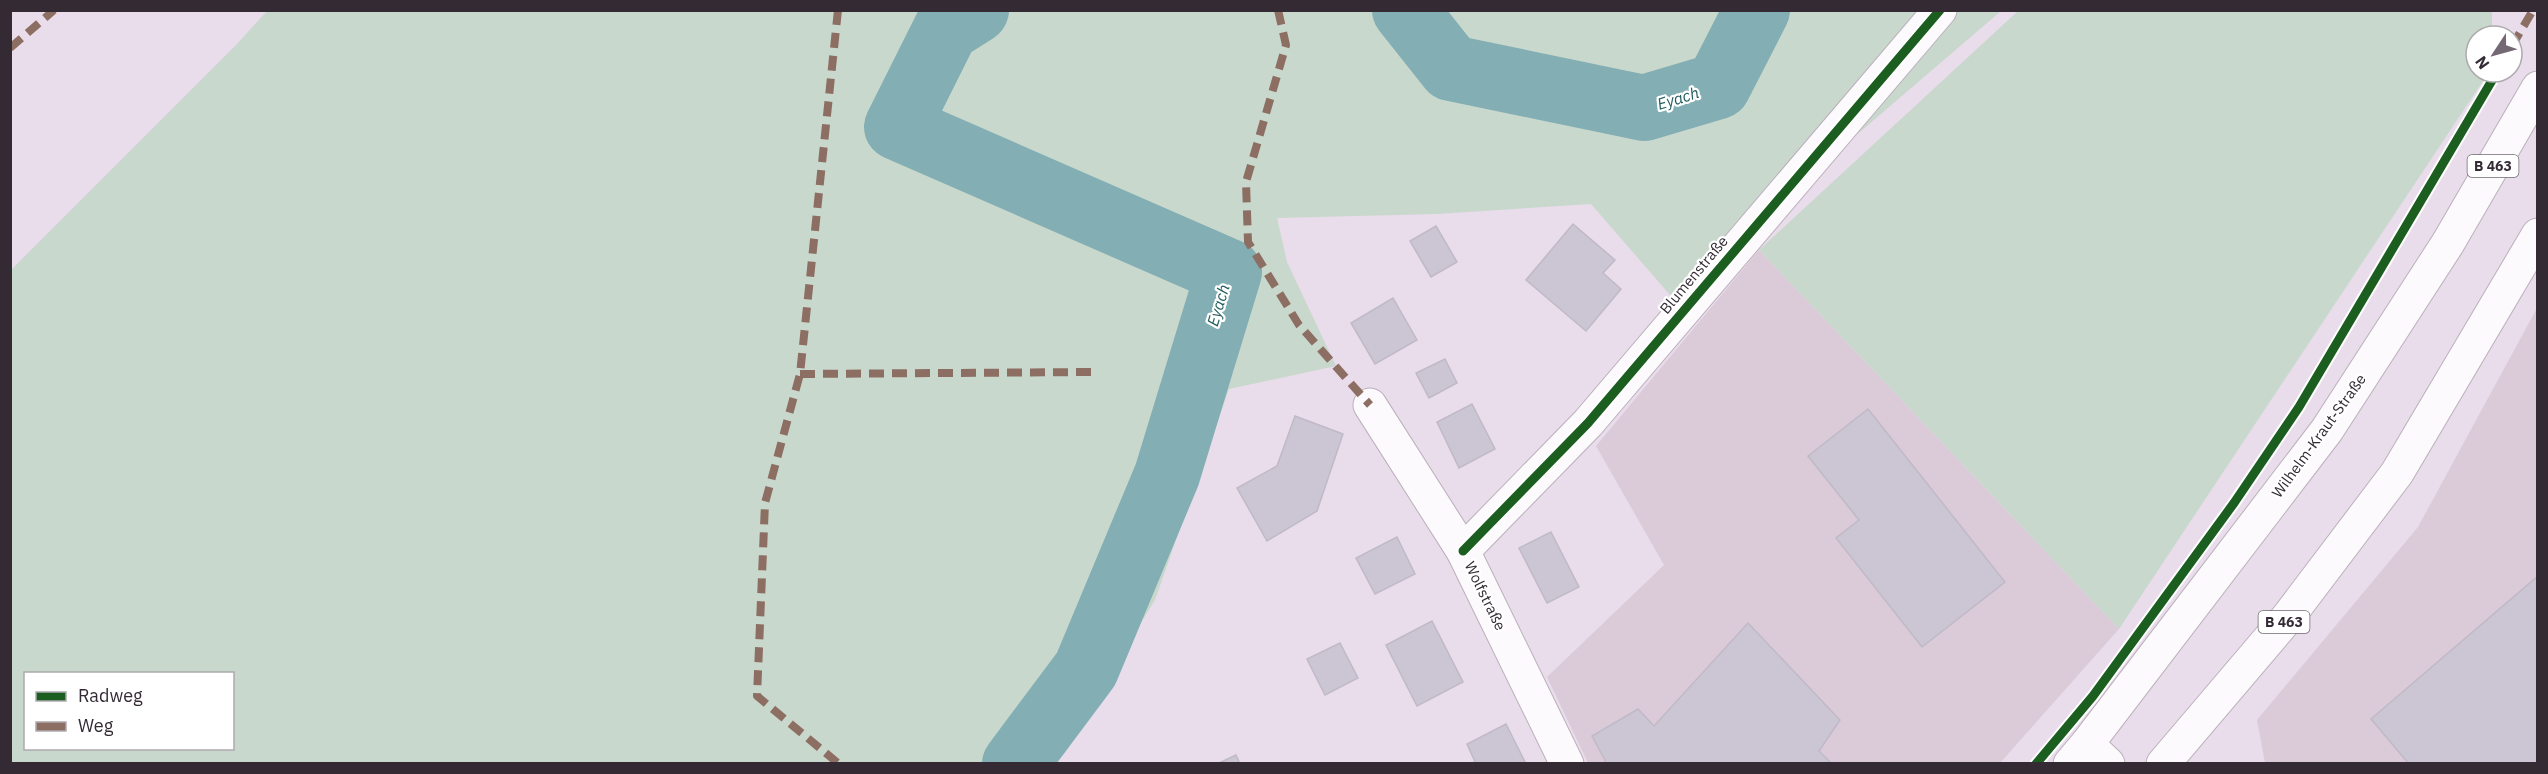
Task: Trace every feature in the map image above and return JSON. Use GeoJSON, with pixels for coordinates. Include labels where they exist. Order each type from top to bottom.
{"type":"FeatureCollection","features":[{"type":"Feature","properties":{"kind":"main road","name":"Blumenstraße"},"geometry":{"type":"LineString","coordinates":[[1463,551],[1588,423],[1940,10]]}},
{"type":"Feature","properties":{"kind":"main road","name":"Wilhelm-Kraut-Straße"},"geometry":{"type":"LineString","coordinates":[[2089,757],[2327,430],[2448,243],[2538,88]]}},
{"type":"Feature","properties":{"kind":"main road","name":"B 463"},"geometry":{"type":"LineString","coordinates":[[2163,764],[2288,617],[2397,473],[2538,235]]}},
{"type":"Feature","properties":{"kind":"main road","name":"Wolfstraße"},"geometry":{"type":"LineString","coordinates":[[1370,405],[1463,551],[1567,764]]}},
{"type":"Feature","properties":{"kind":"shaded area"},"geometry":{"type":"Polygon","coordinates":[[[1759,250],[2119,629],[2000,763],[1588,763],[1547,677],[1664,565],[1596,446],[1759,250]]]}},
{"type":"Feature","properties":{"kind":"shaded area"},"geometry":{"type":"Polygon","coordinates":[[[2537,308],[2537,763],[2265,763],[2257,720],[2418,527],[2537,308]]]}},
{"type":"Feature","properties":{"kind":"green space"},"geometry":{"type":"Polygon","coordinates":[[[2019,10],[2492,11],[2492,24],[2464,24],[2464,84],[2481,84],[2119,629],[1759,250],[2019,10]]]}},
{"type":"Feature","properties":{"kind":"green space"},"geometry":{"type":"Polygon","coordinates":[[[267,11],[2001,11],[1670,295],[1591,204],[1437,214],[1277,218],[1287,262],[1336,366],[1229,389],[1155,600],[1055,763],[11,764],[11,270],[237,44],[267,11]]]}},
{"type":"Feature","properties":{"kind":"building"},"geometry":{"type":"Polygon","coordinates":[[[1573,224],[1615,260],[1603,273],[1621,289],[1586,331],[1526,280],[1573,224]]]}},
{"type":"Feature","properties":{"kind":"building"},"geometry":{"type":"Polygon","coordinates":[[[1436,226],[1457,262],[1431,277],[1410,241],[1436,226]]]}},
{"type":"Feature","properties":{"kind":"building"},"geometry":{"type":"Polygon","coordinates":[[[1393,298],[1417,340],[1375,364],[1351,323],[1393,298]]]}},
{"type":"Feature","properties":{"kind":"building"},"geometry":{"type":"Polygon","coordinates":[[[1445,359],[1457,383],[1429,398],[1416,373],[1445,359]]]}},
{"type":"Feature","properties":{"kind":"building"},"geometry":{"type":"Polygon","coordinates":[[[1472,404],[1495,449],[1459,468],[1437,422],[1472,404]]]}},
{"type":"Feature","properties":{"kind":"building"},"geometry":{"type":"Polygon","coordinates":[[[1868,409],[2005,582],[1922,647],[1836,538],[1859,520],[1808,456],[1868,409]]]}},
{"type":"Feature","properties":{"kind":"building"},"geometry":{"type":"Polygon","coordinates":[[[1295,416],[1343,434],[1317,511],[1267,541],[1237,488],[1277,466],[1295,416]]]}},
{"type":"Feature","properties":{"kind":"building"},"geometry":{"type":"Polygon","coordinates":[[[1551,532],[1579,587],[1547,603],[1519,548],[1551,532]]]}},
{"type":"Feature","properties":{"kind":"building"},"geometry":{"type":"Polygon","coordinates":[[[1397,537],[1415,574],[1375,594],[1356,558],[1397,537]]]}},
{"type":"Feature","properties":{"kind":"building"},"geometry":{"type":"Polygon","coordinates":[[[2538,576],[2538,764],[2409,764],[2371,719],[2538,576]]]}},
{"type":"Feature","properties":{"kind":"building"},"geometry":{"type":"Polygon","coordinates":[[[1432,621],[1463,682],[1417,706],[1386,645],[1432,621]]]}},
{"type":"Feature","properties":{"kind":"building"},"geometry":{"type":"Polygon","coordinates":[[[1748,623],[1840,720],[1819,751],[1832,764],[1607,764],[1592,736],[1638,709],[1654,726],[1748,623]]]}},
{"type":"Feature","properties":{"kind":"building"},"geometry":{"type":"Polygon","coordinates":[[[1340,643],[1358,678],[1325,695],[1307,659],[1340,643]]]}},
{"type":"Feature","properties":{"kind":"building"},"geometry":{"type":"Polygon","coordinates":[[[1506,724],[1526,764],[1476,764],[1467,744],[1506,724]]]}},
{"type":"Feature","properties":{"kind":"building"},"geometry":{"type":"Polygon","coordinates":[[[1236,755],[1240,764],[1217,764],[1236,755]]]}},
{"type":"Feature","properties":{"kind":"waterway","name":"Eyach"},"geometry":{"type":"LineString","coordinates":[[976,10],[946,29],[897,127],[1229,272],[1167,475],[1086,669],[1015,764]]}},
{"type":"Feature","properties":{"kind":"waterway","name":"Eyach"},"geometry":{"type":"LineString","coordinates":[[1405,10],[1451,68],[1644,108],[1718,86],[1757,10]]}},
{"type":"Feature","properties":{"kind":"marked path"},"geometry":{"type":"LineString","coordinates":[[10,48],[54,10]]}},
{"type":"Feature","properties":{"kind":"marked path"},"geometry":{"type":"LineString","coordinates":[[838,10],[800,374],[765,503],[757,696],[839,764]]}},
{"type":"Feature","properties":{"kind":"marked path"},"geometry":{"type":"LineString","coordinates":[[1278,10],[1286,45],[1246,182],[1248,242],[1299,325],[1370,405]]}},
{"type":"Feature","properties":{"kind":"marked path"},"geometry":{"type":"LineString","coordinates":[[2524,25],[2533,10]]}},
{"type":"Feature","properties":{"kind":"marked path"},"geometry":{"type":"LineString","coordinates":[[800,374],[1093,372]]}},
{"type":"Feature","properties":{"kind":"cycle path"},"geometry":{"type":"LineString","coordinates":[[1463,551],[1588,423],[1940,10]]}},
{"type":"Feature","properties":{"kind":"cycle path"},"geometry":{"type":"LineString","coordinates":[[2036,764],[2093,696],[2234,503],[2299,407],[2490,84]]}}]}
